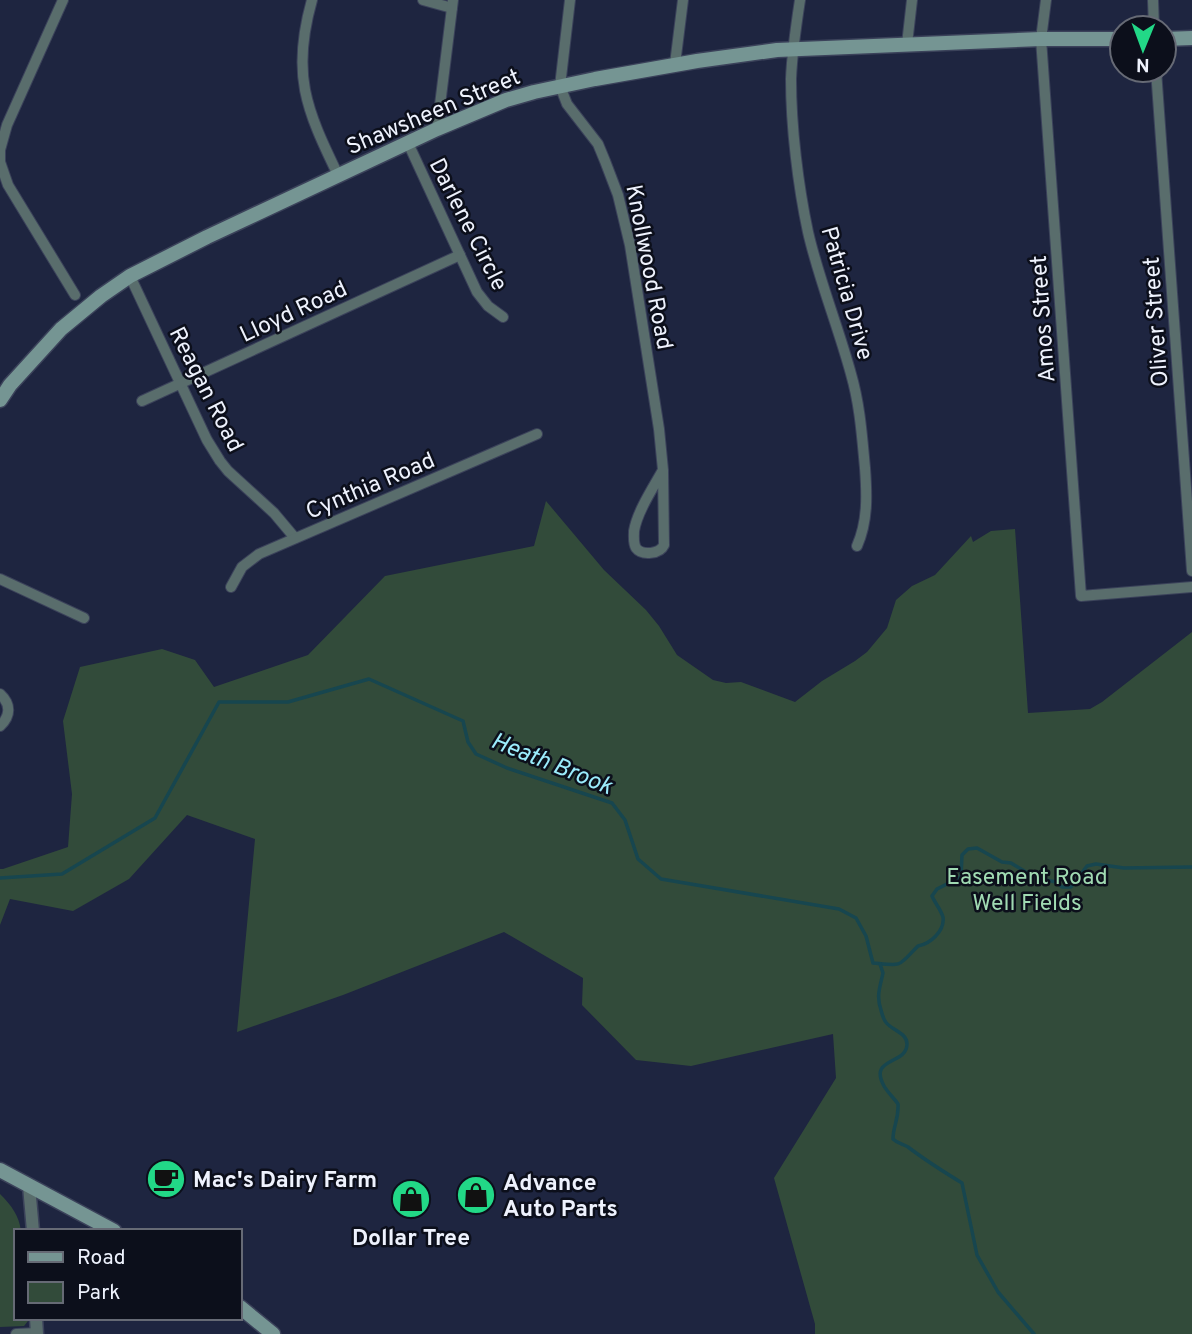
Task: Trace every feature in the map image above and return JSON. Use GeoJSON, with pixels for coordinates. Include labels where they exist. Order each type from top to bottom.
{"type":"FeatureCollection","features":[{"type":"Feature","properties":{"kind":"main road","name":"Shawsheen Street"},"geometry":{"type":"LineString","coordinates":[[0,400],[10,385],[61,329],[130,276],[184,247],[437,129],[506,100],[560,86],[675,64],[793,49],[1041,39],[1108,39]]}},
{"type":"Feature","properties":{"kind":"main road"},"geometry":{"type":"LineString","coordinates":[[0,1170],[110,1229]]}},
{"type":"Feature","properties":{"kind":"main road"},"geometry":{"type":"LineString","coordinates":[[242,1309],[272,1334]]}},
{"type":"Feature","properties":{"kind":"street"},"geometry":{"type":"LineString","coordinates":[[63,0],[6,125],[0,150],[8,185],[75,295]]}},
{"type":"Feature","properties":{"kind":"street"},"geometry":{"type":"LineString","coordinates":[[312,0],[302,43],[302,76],[310,111],[338,175]]}},
{"type":"Feature","properties":{"kind":"street"},"geometry":{"type":"LineString","coordinates":[[423,0],[453,4],[437,129]]}},
{"type":"Feature","properties":{"kind":"street"},"geometry":{"type":"LineString","coordinates":[[560,86],[570,0]]}},
{"type":"Feature","properties":{"kind":"street"},"geometry":{"type":"LineString","coordinates":[[675,64],[683,0]]}},
{"type":"Feature","properties":{"kind":"street","name":"Patricia Drive"},"geometry":{"type":"LineString","coordinates":[[800,0],[793,49],[792,97],[803,206],[817,268],[852,376],[861,423],[867,505],[858,546]]}},
{"type":"Feature","properties":{"kind":"street"},"geometry":{"type":"LineString","coordinates":[[907,44],[912,0]]}},
{"type":"Feature","properties":{"kind":"street","name":"Amos Street"},"geometry":{"type":"LineString","coordinates":[[1046,0],[1041,39],[1081,596],[1192,587]]}},
{"type":"Feature","properties":{"kind":"street","name":"Oliver Street"},"geometry":{"type":"LineString","coordinates":[[1157,84],[1192,571]]}},
{"type":"Feature","properties":{"kind":"street","name":"Knollwood Road"},"geometry":{"type":"LineString","coordinates":[[560,86],[567,104],[598,144],[612,178],[634,268],[655,398],[663,470],[664,547],[659,551],[642,551],[637,549],[634,543],[636,523],[663,470]]}},
{"type":"Feature","properties":{"kind":"street","name":"Darlene Circle"},"geometry":{"type":"LineString","coordinates":[[408,143],[482,299],[503,317]]}},
{"type":"Feature","properties":{"kind":"street","name":"Lloyd Road"},"geometry":{"type":"LineString","coordinates":[[142,401],[460,255]]}},
{"type":"Feature","properties":{"kind":"street","name":"Reagan Road"},"geometry":{"type":"LineString","coordinates":[[130,276],[207,440],[220,461],[274,513],[295,538]]}},
{"type":"Feature","properties":{"kind":"street","name":"Cynthia Road"},"geometry":{"type":"LineString","coordinates":[[231,587],[242,567],[250,559],[537,434]]}},
{"type":"Feature","properties":{"kind":"street"},"geometry":{"type":"LineString","coordinates":[[0,579],[84,618]]}},
{"type":"Feature","properties":{"kind":"street"},"geometry":{"type":"LineString","coordinates":[[0,694],[9,707],[7,719],[0,726]]}},
{"type":"Feature","properties":{"kind":"street"},"geometry":{"type":"LineString","coordinates":[[29,1186],[33,1229]]}},
{"type":"Feature","properties":{"kind":"street"},"geometry":{"type":"LineString","coordinates":[[16,1334],[37,1333]]}},
{"type":"Feature","properties":{"kind":"green space","name":"Easement Road Well Fields"},"geometry":{"type":"Polygon","coordinates":[[[546,501],[604,570],[646,610],[677,655],[713,680],[741,682],[795,702],[867,652],[887,628],[896,600],[912,586],[935,575],[971,536],[973,542],[991,531],[1015,529],[1028,713],[1090,709],[1192,632],[1192,1334],[815,1334],[815,1324],[774,1178],[836,1078],[833,1034],[691,1066],[636,1060],[582,1005],[583,978],[504,932],[343,995],[237,1032],[255,839],[187,815],[129,879],[73,911],[10,899],[0,925],[0,869],[68,847],[72,794],[63,721],[80,667],[162,649],[195,660],[214,687],[308,655],[385,576],[534,546],[546,501]]]}},
{"type":"Feature","properties":{"kind":"green space"},"geometry":{"type":"Polygon","coordinates":[[[0,1194],[14,1211],[21,1229],[14,1229],[14,1320],[28,1321],[24,1326],[0,1327],[0,1194]]]}},
{"type":"Feature","properties":{"kind":"waterway","name":"Heath Brook"},"geometry":{"type":"LineString","coordinates":[[0,878],[62,874],[155,818],[219,702],[288,702],[369,679],[463,721],[468,742],[476,754],[507,768],[612,803],[625,820],[638,859],[661,879],[839,909],[856,918],[866,936],[873,963],[899,964],[918,946],[936,936],[942,927],[943,917],[932,896],[937,889],[961,877],[962,855],[968,849],[977,848],[1036,878],[1056,882],[1062,887],[1071,887],[1087,866],[1096,864],[1124,868],[1192,867]]}},
{"type":"Feature","properties":{"kind":"waterway"},"geometry":{"type":"LineString","coordinates":[[880,964],[883,973],[879,1000],[884,1020],[904,1037],[907,1044],[905,1051],[881,1070],[880,1077],[884,1086],[898,1104],[893,1139],[962,1183],[977,1255],[998,1292],[1034,1334]]}},
{"type":"Feature","properties":{"kind":"place","name":"Mac's Dairy Farm"},"geometry":{"type":"Point","coordinates":[166,1179]}},
{"type":"Feature","properties":{"kind":"place","name":"Advance Auto Parts"},"geometry":{"type":"Point","coordinates":[476,1195]}},
{"type":"Feature","properties":{"kind":"place","name":"Dollar Tree"},"geometry":{"type":"Point","coordinates":[411,1199]}}]}
